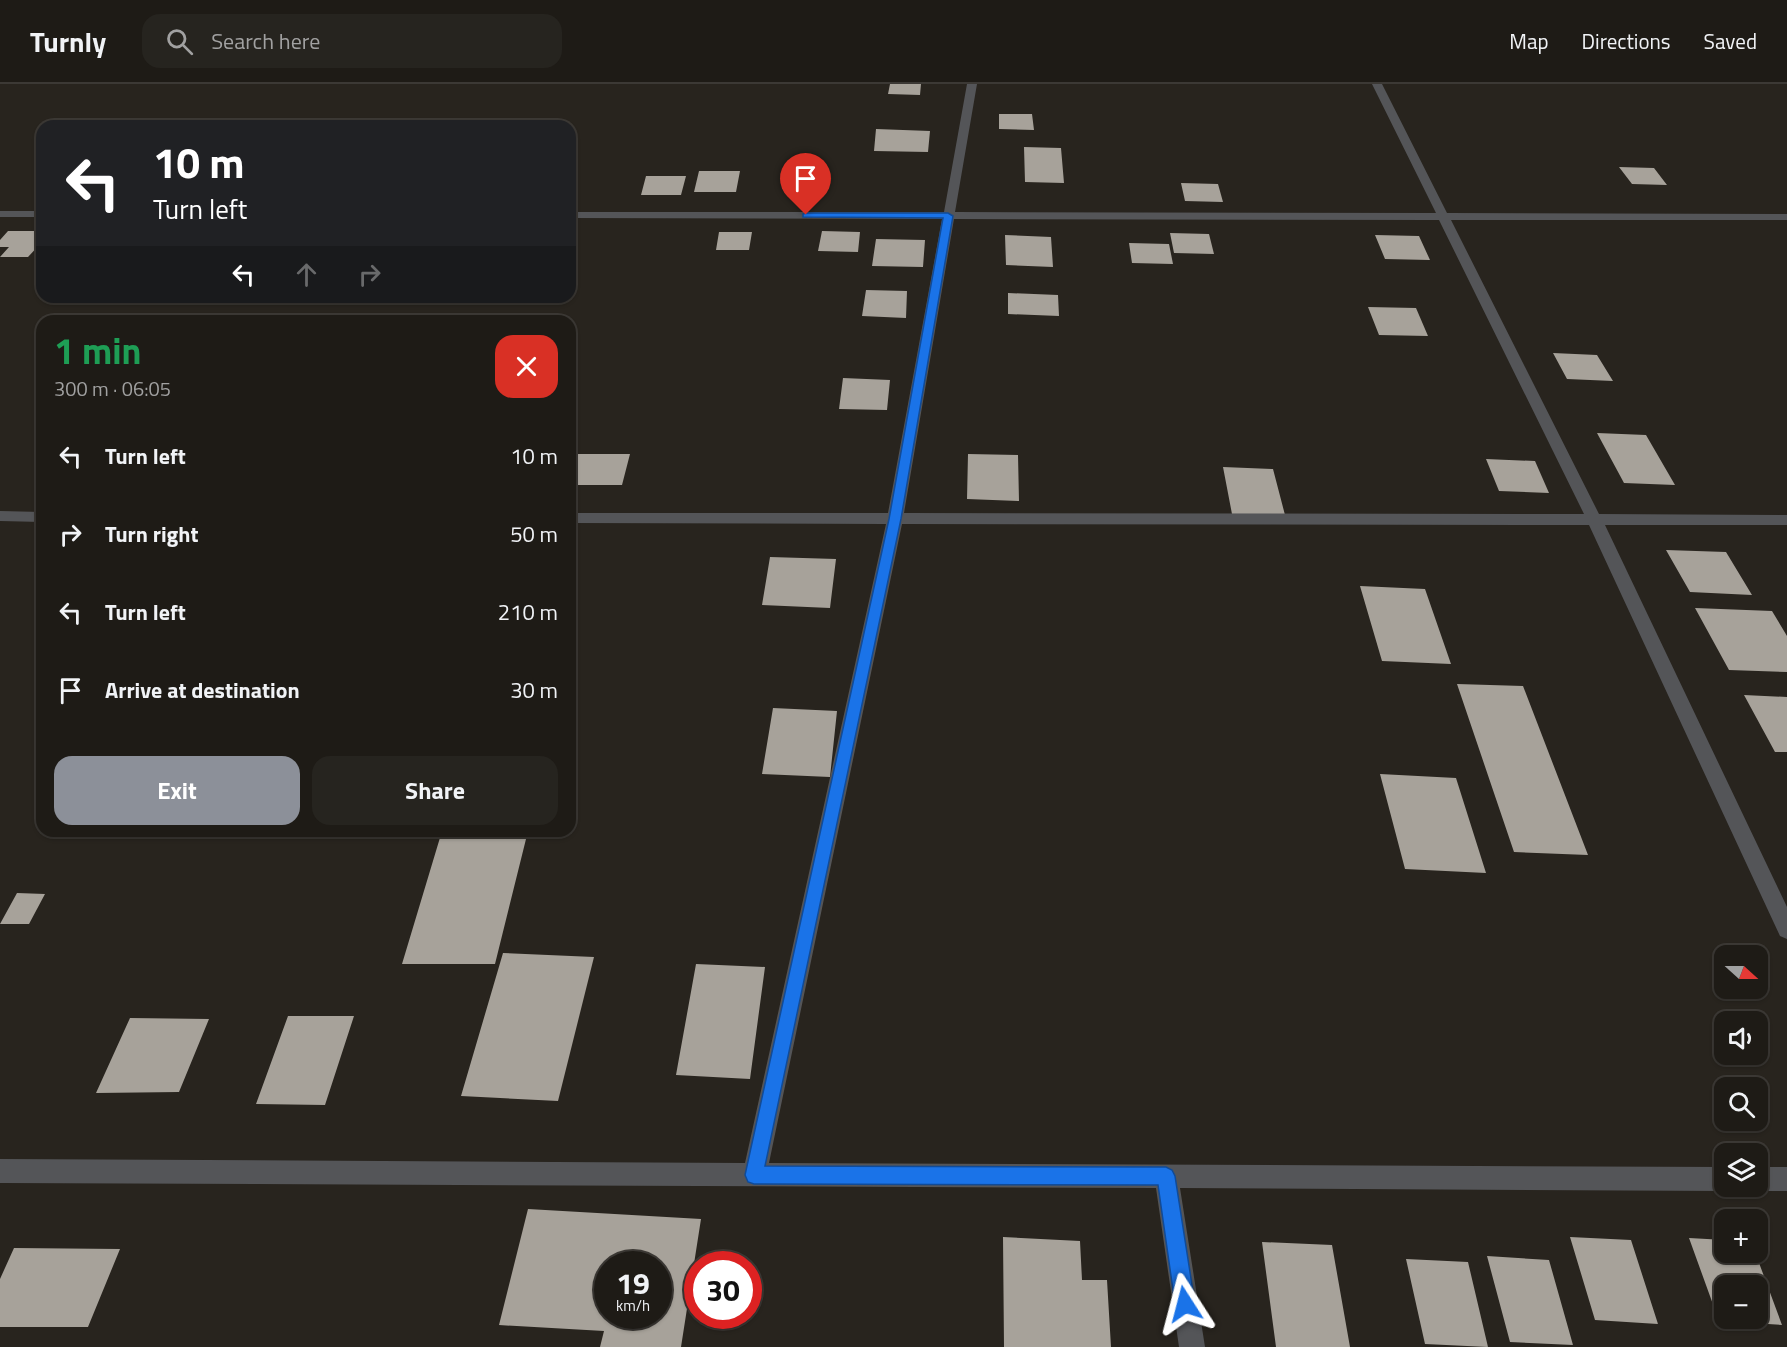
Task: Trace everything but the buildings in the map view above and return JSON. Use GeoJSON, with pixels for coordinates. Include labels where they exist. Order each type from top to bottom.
{"type":"FeatureCollection","features":[{"type":"Feature","properties":{"kind":"street"},"geometry":{"type":"LineString","coordinates":[[754,1175],[895,519],[972,84]]}},
{"type":"Feature","properties":{"kind":"street"},"geometry":{"type":"LineString","coordinates":[[1377,84],[1595,521],[1787,929]]}},
{"type":"Feature","properties":{"kind":"street"},"geometry":{"type":"LineString","coordinates":[[0,214],[36,214]]}},
{"type":"Feature","properties":{"kind":"street"},"geometry":{"type":"LineString","coordinates":[[576,215],[1787,218]]}},
{"type":"Feature","properties":{"kind":"street"},"geometry":{"type":"LineString","coordinates":[[0,516],[36,517]]}},
{"type":"Feature","properties":{"kind":"street"},"geometry":{"type":"LineString","coordinates":[[576,518],[1787,520]]}},
{"type":"Feature","properties":{"kind":"street"},"geometry":{"type":"LineString","coordinates":[[0,1171],[1714,1179]]}},
{"type":"Feature","properties":{"kind":"street"},"geometry":{"type":"LineString","coordinates":[[1166,1176],[1192,1347]]}},
{"type":"Feature","properties":{"kind":"street"},"geometry":{"type":"LineString","coordinates":[[1768,1179],[1787,1179]]}},
{"type":"Feature","properties":{"kind":"route"},"geometry":{"type":"LineString","coordinates":[[806,215],[948,216],[895,519],[754,1175],[1166,1176],[1185,1304]]}}]}
